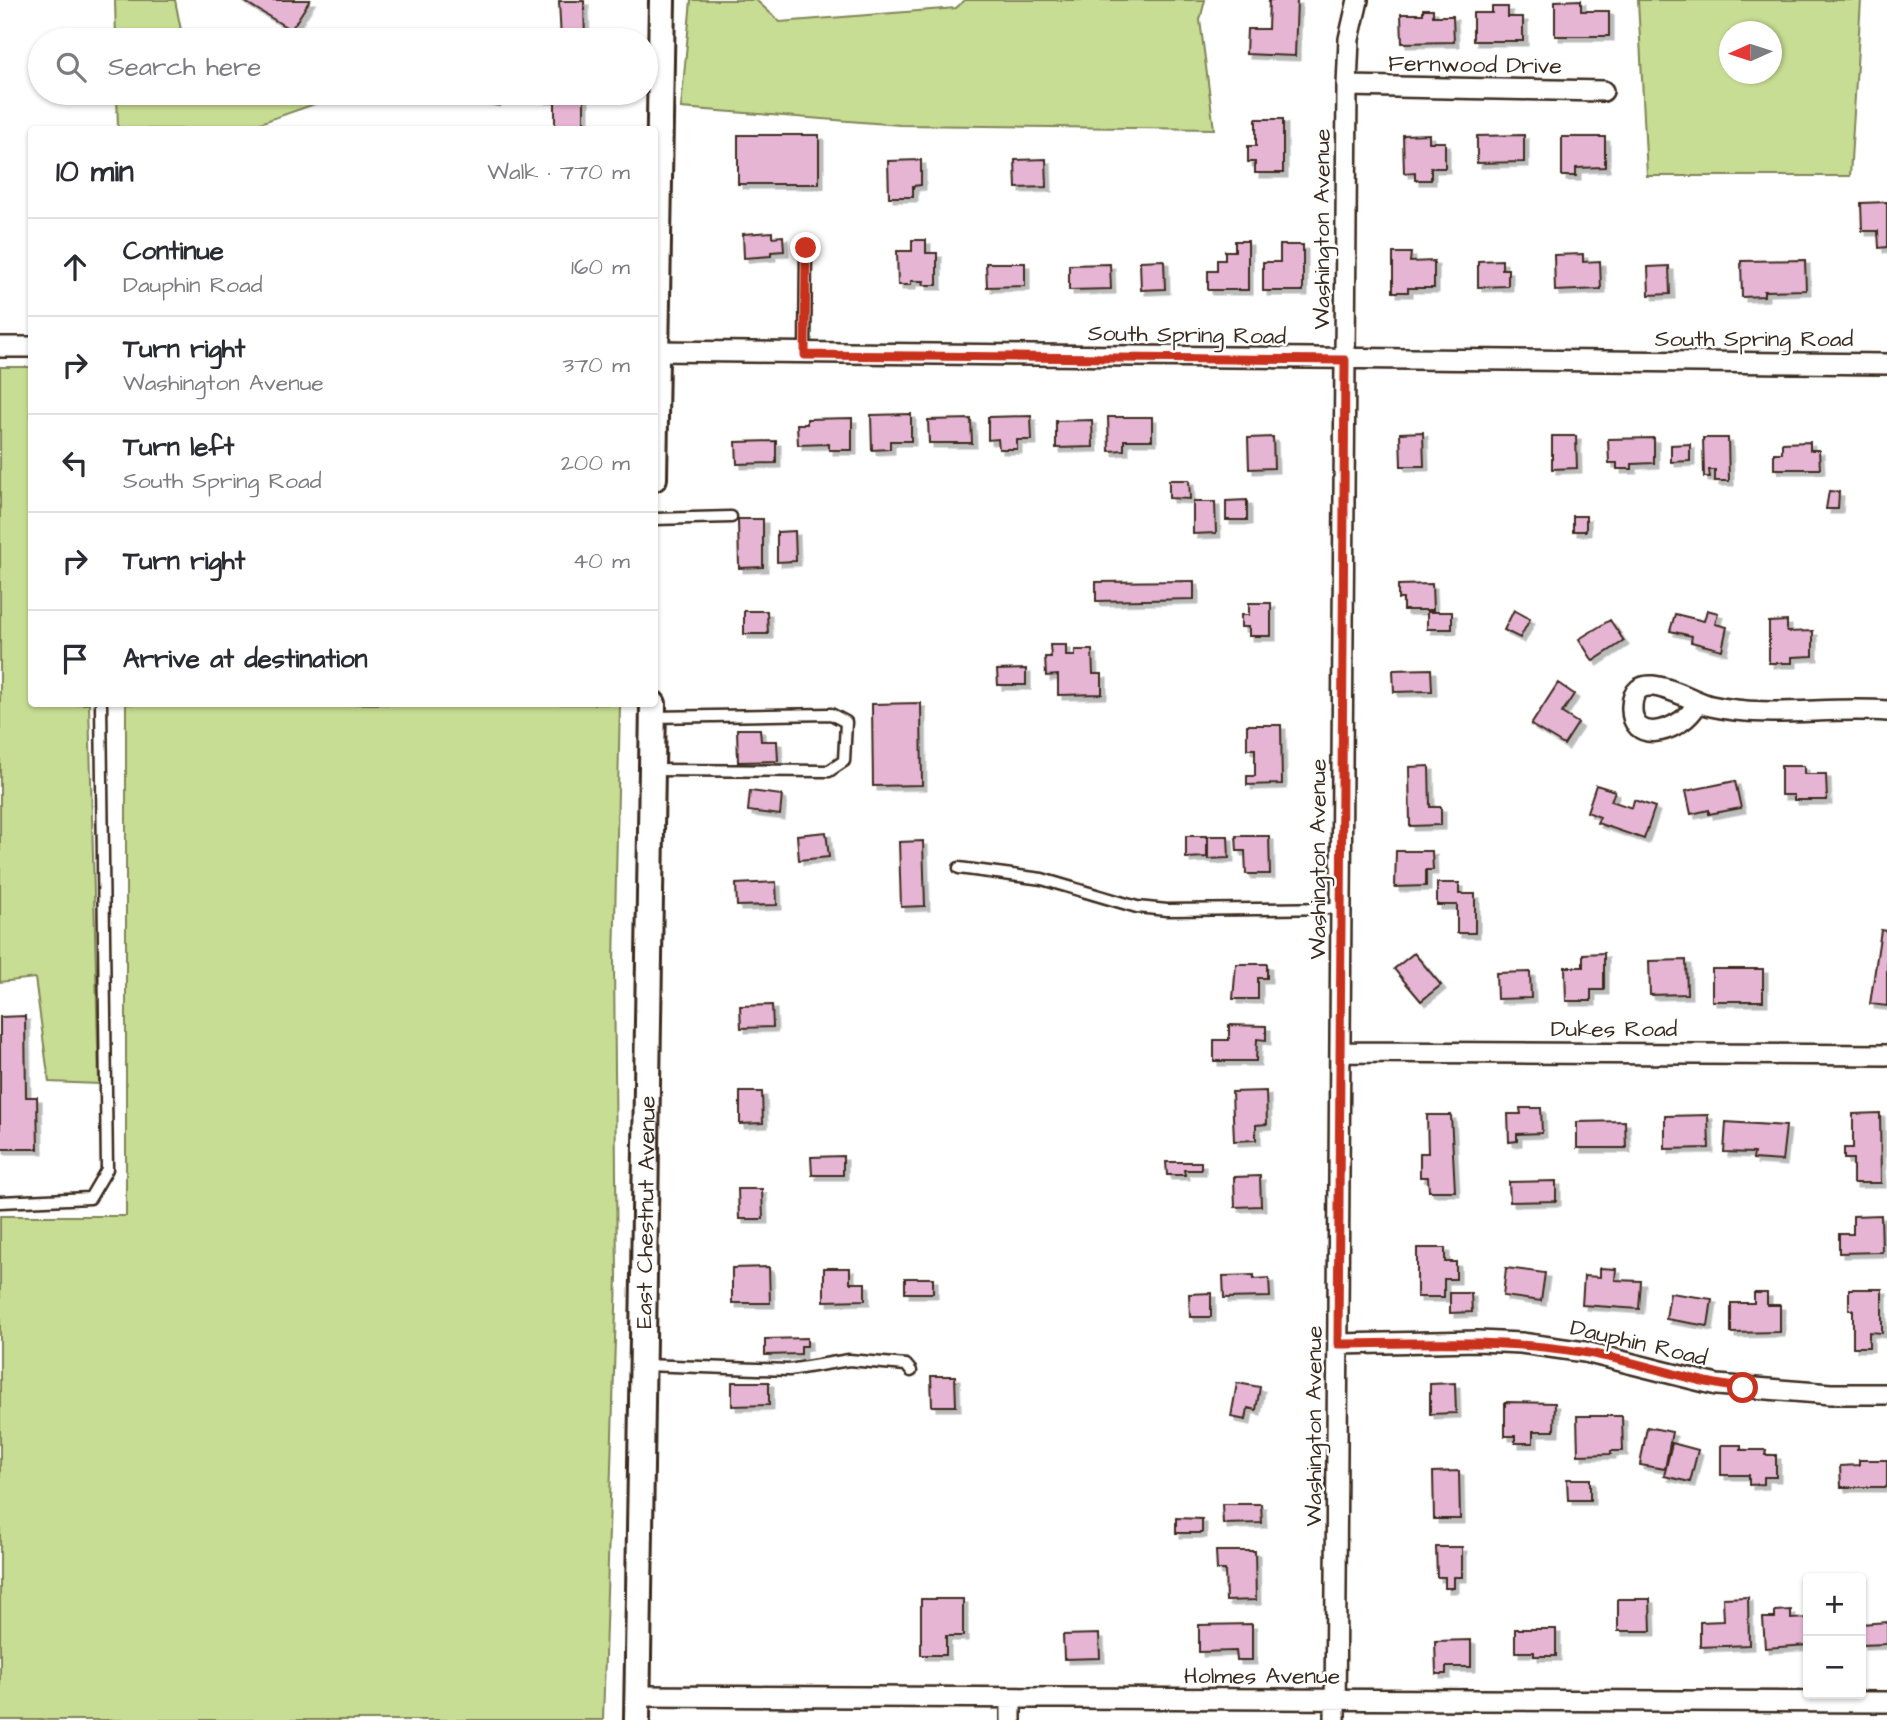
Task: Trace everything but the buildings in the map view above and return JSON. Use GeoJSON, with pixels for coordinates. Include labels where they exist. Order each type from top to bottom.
{"type":"FeatureCollection","features":[{"type":"Feature","properties":{"kind":"street"},"geometry":{"type":"LineString","coordinates":[[658,234],[662,0]]}},
{"type":"Feature","properties":{"kind":"street","name":"Washington Avenue"},"geometry":{"type":"LineString","coordinates":[[1335,1720],[1347,86],[1349,39],[1358,0]]}},
{"type":"Feature","properties":{"kind":"street","name":"Fernwood Drive"},"geometry":{"type":"LineString","coordinates":[[1347,86],[1603,91]]}},
{"type":"Feature","properties":{"kind":"street"},"geometry":{"type":"LineString","coordinates":[[0,347],[28,347]]}},
{"type":"Feature","properties":{"kind":"street","name":"South Spring Road"},"geometry":{"type":"LineString","coordinates":[[658,351],[805,355],[1887,364]]}},
{"type":"Feature","properties":{"kind":"street"},"geometry":{"type":"LineString","coordinates":[[1693,710],[1687,719],[1671,729],[1653,732],[1639,725],[1633,718],[1632,703],[1639,691],[1653,684],[1699,703],[1732,709],[1887,711]]}},
{"type":"Feature","properties":{"kind":"street","name":"East Chestnut Avenue"},"geometry":{"type":"LineString","coordinates":[[638,1708],[653,710]]}},
{"type":"Feature","properties":{"kind":"street","name":"Dukes Road"},"geometry":{"type":"LineString","coordinates":[[1340,1052],[1887,1055]]}},
{"type":"Feature","properties":{"kind":"street","name":"Dauphin Road"},"geometry":{"type":"LineString","coordinates":[[1338,1344],[1521,1343],[1585,1352],[1717,1385],[1831,1394],[1887,1394]]}},
{"type":"Feature","properties":{"kind":"street"},"geometry":{"type":"LineString","coordinates":[[1010,1720],[1011,1698]]}},
{"type":"Feature","properties":{"kind":"street","name":"Holmes Avenue"},"geometry":{"type":"LineString","coordinates":[[638,1708],[1011,1698],[1887,1702]]}},
{"type":"Feature","properties":{"kind":"lane"},"geometry":{"type":"LineString","coordinates":[[805,355],[806,248]]}},
{"type":"Feature","properties":{"kind":"lane"},"geometry":{"type":"LineString","coordinates":[[658,519],[731,517]]}},
{"type":"Feature","properties":{"kind":"lane"},"geometry":{"type":"LineString","coordinates":[[0,1202],[90,1198],[107,1169],[101,707]]}},
{"type":"Feature","properties":{"kind":"lane"},"geometry":{"type":"LineString","coordinates":[[652,770],[830,771],[844,761],[846,722],[831,714],[653,710]]}},
{"type":"Feature","properties":{"kind":"lane"},"geometry":{"type":"LineString","coordinates":[[959,868],[1042,879],[1137,907],[1341,908]]}},
{"type":"Feature","properties":{"kind":"lane"},"geometry":{"type":"LineString","coordinates":[[643,1365],[789,1370],[849,1360],[906,1365],[911,1371]]}},
{"type":"Feature","properties":{"kind":"green space"},"geometry":{"type":"Polygon","coordinates":[[[115,0],[175,0],[181,28],[116,28],[115,0]]]}},
{"type":"Feature","properties":{"kind":"green space"},"geometry":{"type":"Polygon","coordinates":[[[691,0],[756,0],[780,22],[956,8],[965,0],[1205,0],[1200,20],[1214,129],[900,125],[681,108],[691,0]]]}},
{"type":"Feature","properties":{"kind":"green space"},"geometry":{"type":"Polygon","coordinates":[[[1638,0],[1861,0],[1850,176],[1647,176],[1638,0]]]}},
{"type":"Feature","properties":{"kind":"green space"},"geometry":{"type":"Polygon","coordinates":[[[117,105],[312,105],[252,126],[118,126],[117,105]]]}},
{"type":"Feature","properties":{"kind":"green space"},"geometry":{"type":"Polygon","coordinates":[[[0,367],[28,367],[28,707],[89,707],[99,1084],[49,1082],[35,978],[0,982],[0,367]]]}},
{"type":"Feature","properties":{"kind":"green space"},"geometry":{"type":"Polygon","coordinates":[[[126,707],[620,707],[614,964],[617,1277],[603,1720],[0,1720],[0,1216],[126,1216],[126,707]]]}},
{"type":"Feature","properties":{"kind":"route"},"geometry":{"type":"LineString","coordinates":[[806,248],[805,355],[1345,360],[1338,1344],[1521,1343],[1585,1352],[1717,1385],[1743,1388]]}}]}
